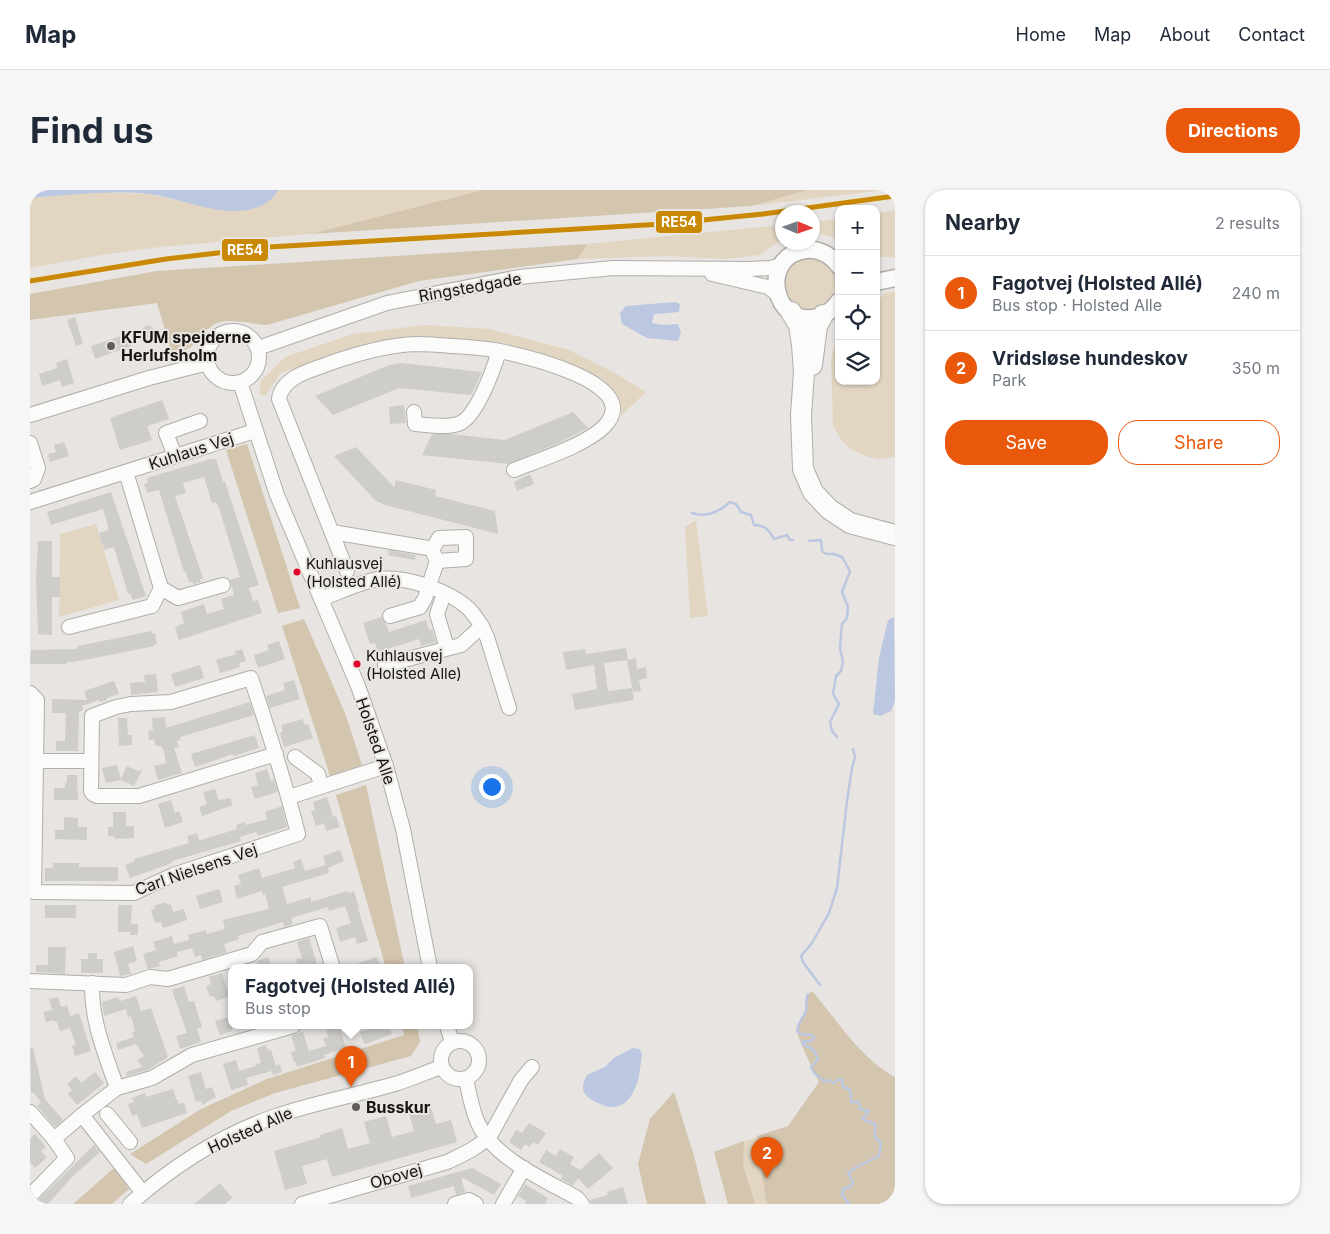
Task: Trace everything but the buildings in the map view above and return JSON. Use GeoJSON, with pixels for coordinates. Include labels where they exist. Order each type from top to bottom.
{"type":"FeatureCollection","features":[{"type":"Feature","properties":{"kind":"highway"},"geometry":{"type":"LineString","coordinates":[[790,312],[799,324],[802,345],[804,372],[801,415],[803,469],[812,492],[828,509],[850,523],[895,535]]}},
{"type":"Feature","properties":{"kind":"highway"},"geometry":{"type":"LineString","coordinates":[[823,315],[817,326],[811,372],[808,416],[809,468],[818,489],[833,504],[848,515],[853,518],[879,522],[895,521]]}},
{"type":"Feature","properties":{"kind":"main road"},"geometry":{"type":"LineString","coordinates":[[835,261],[828,255],[819,251],[808,250],[798,252],[782,264],[776,279],[777,294],[780,301],[790,312],[806,318],[823,315],[831,311],[835,306]]}},
{"type":"Feature","properties":{"kind":"main road"},"geometry":{"type":"LineString","coordinates":[[880,272],[895,274]]}},
{"type":"Feature","properties":{"kind":"main road"},"geometry":{"type":"LineString","coordinates":[[880,281],[895,278]]}},
{"type":"Feature","properties":{"kind":"street","name":"Ringstedgade"},"geometry":{"type":"LineString","coordinates":[[258,348],[387,303],[527,276],[595,268],[770,268],[782,264]]}},
{"type":"Feature","properties":{"kind":"street","name":"Ringstedgade"},"geometry":{"type":"LineString","coordinates":[[689,269],[768,287],[777,294]]}},
{"type":"Feature","properties":{"kind":"street"},"geometry":{"type":"LineString","coordinates":[[230,331],[247,335],[254,340],[258,348],[258,365],[248,379],[232,383],[217,377],[211,371],[208,363],[210,346],[222,334],[230,331]]}},
{"type":"Feature","properties":{"kind":"street"},"geometry":{"type":"LineString","coordinates":[[347,571],[279,399],[284,387],[292,379],[306,371],[362,352],[421,344],[499,351],[554,365],[592,382],[611,398],[611,417],[592,438],[514,470]]}},
{"type":"Feature","properties":{"kind":"street"},"geometry":{"type":"LineString","coordinates":[[414,412],[415,424],[457,424],[465,420],[476,406],[499,351]]}},
{"type":"Feature","properties":{"kind":"street"},"geometry":{"type":"LineString","coordinates":[[30,415],[208,363]]}},
{"type":"Feature","properties":{"kind":"street","name":"Holsted Alle"},"geometry":{"type":"LineString","coordinates":[[240,382],[277,495],[361,695],[386,766],[403,829],[429,964]]}},
{"type":"Feature","properties":{"kind":"street"},"geometry":{"type":"LineString","coordinates":[[175,456],[166,433],[200,422]]}},
{"type":"Feature","properties":{"kind":"street","name":"Kuhlaus Vej"},"geometry":{"type":"LineString","coordinates":[[30,502],[256,431]]}},
{"type":"Feature","properties":{"kind":"street"},"geometry":{"type":"LineString","coordinates":[[30,481],[34,479],[38,468],[31,450]]}},
{"type":"Feature","properties":{"kind":"street"},"geometry":{"type":"LineString","coordinates":[[126,472],[161,588],[178,598],[223,585]]}},
{"type":"Feature","properties":{"kind":"street"},"geometry":{"type":"LineString","coordinates":[[332,532],[428,548],[435,556],[428,587],[420,607],[390,616]]}},
{"type":"Feature","properties":{"kind":"street"},"geometry":{"type":"LineString","coordinates":[[321,599],[366,582],[394,578],[428,587],[462,604],[482,626],[487,637],[509,708]]}},
{"type":"Feature","properties":{"kind":"street"},"geometry":{"type":"LineString","coordinates":[[69,627],[152,606],[161,588]]}},
{"type":"Feature","properties":{"kind":"street"},"geometry":{"type":"LineString","coordinates":[[444,594],[437,614],[447,648]]}},
{"type":"Feature","properties":{"kind":"street"},"geometry":{"type":"LineString","coordinates":[[385,665],[465,642],[482,626]]}},
{"type":"Feature","properties":{"kind":"street","name":"Carl Nielsens Vej"},"geometry":{"type":"LineString","coordinates":[[30,693],[37,700],[34,892],[134,893],[173,876],[298,834],[289,797],[276,754],[251,678],[171,702],[131,704],[116,707],[92,716],[91,791],[97,796],[139,796],[276,754]]}},
{"type":"Feature","properties":{"kind":"street"},"geometry":{"type":"LineString","coordinates":[[296,757],[318,774],[322,786]]}},
{"type":"Feature","properties":{"kind":"street"},"geometry":{"type":"LineString","coordinates":[[36,761],[90,761]]}},
{"type":"Feature","properties":{"kind":"street"},"geometry":{"type":"LineString","coordinates":[[289,797],[386,766]]}},
{"type":"Feature","properties":{"kind":"street"},"geometry":{"type":"LineString","coordinates":[[30,981],[126,985],[150,977],[168,979],[252,954],[262,942],[320,926],[332,964]]}},
{"type":"Feature","properties":{"kind":"street"},"geometry":{"type":"LineString","coordinates":[[92,983],[94,1019],[117,1088]]}},
{"type":"Feature","properties":{"kind":"street"},"geometry":{"type":"LineString","coordinates":[[54,1139],[117,1088],[152,1078],[192,1055],[283,1029]]}},
{"type":"Feature","properties":{"kind":"street"},"geometry":{"type":"LineString","coordinates":[[447,1029],[452,1042]]}},
{"type":"Feature","properties":{"kind":"street"},"geometry":{"type":"LineString","coordinates":[[459,1040],[472,1045],[479,1056],[477,1070],[466,1079],[454,1079],[444,1072],[441,1067],[440,1061],[443,1050],[452,1042],[459,1040]]}},
{"type":"Feature","properties":{"kind":"street"},"geometry":{"type":"LineString","coordinates":[[486,1139],[521,1080],[532,1066]]}},
{"type":"Feature","properties":{"kind":"street","name":"Holsted Alle"},"geometry":{"type":"LineString","coordinates":[[130,1204],[193,1157],[231,1136],[274,1116],[398,1083],[441,1067]]}},
{"type":"Feature","properties":{"kind":"street"},"geometry":{"type":"LineString","coordinates":[[466,1079],[477,1122],[486,1139],[502,1154],[577,1198],[582,1204]]}},
{"type":"Feature","properties":{"kind":"street"},"geometry":{"type":"LineString","coordinates":[[30,1112],[54,1139],[67,1158],[30,1196]]}},
{"type":"Feature","properties":{"kind":"street"},"geometry":{"type":"LineString","coordinates":[[107,1114],[130,1142]]}},
{"type":"Feature","properties":{"kind":"street"},"geometry":{"type":"LineString","coordinates":[[82,1116],[143,1193]]}},
{"type":"Feature","properties":{"kind":"street"},"geometry":{"type":"LineString","coordinates":[[102,1141],[118,1128]]}},
{"type":"Feature","properties":{"kind":"street","name":"Obovej"},"geometry":{"type":"LineString","coordinates":[[302,1204],[447,1162],[467,1152],[486,1139]]}},
{"type":"Feature","properties":{"kind":"street"},"geometry":{"type":"LineString","coordinates":[[503,1204],[524,1168]]}},
{"type":"Feature","properties":{"kind":"street"},"geometry":{"type":"LineString","coordinates":[[455,1204],[469,1200],[476,1204]]}},
{"type":"Feature","properties":{"kind":"shaded area"},"geometry":{"type":"Polygon","coordinates":[[[279,190],[483,190],[310,234],[160,247],[101,255],[30,268],[30,198],[94,192],[149,194],[205,207],[236,211],[279,190]]]}},
{"type":"Feature","properties":{"kind":"shaded area"},"geometry":{"type":"Polygon","coordinates":[[[483,190],[808,190],[751,206],[310,234],[483,190]]]}},
{"type":"Feature","properties":{"kind":"shaded area"},"geometry":{"type":"Polygon","coordinates":[[[808,190],[884,190],[751,206],[808,190]]]}},
{"type":"Feature","properties":{"kind":"shaded area"},"geometry":{"type":"Polygon","coordinates":[[[895,210],[895,258],[880,256],[880,212],[895,210]]]}},
{"type":"Feature","properties":{"kind":"shaded area"},"geometry":{"type":"Polygon","coordinates":[[[835,219],[835,238],[820,234],[820,221],[835,219]]]}},
{"type":"Feature","properties":{"kind":"shaded area"},"geometry":{"type":"Polygon","coordinates":[[[775,226],[775,245],[759,255],[728,259],[665,256],[578,259],[587,244],[775,226]]]}},
{"type":"Feature","properties":{"kind":"shaded area"},"geometry":{"type":"Polygon","coordinates":[[[587,244],[578,259],[419,281],[267,325],[235,321],[217,323],[206,331],[191,347],[172,353],[157,303],[30,320],[30,294],[157,271],[587,244]]]}},
{"type":"Feature","properties":{"kind":"shaded area"},"geometry":{"type":"Polygon","coordinates":[[[814,256],[831,267],[835,275],[835,290],[826,304],[819,308],[811,310],[802,309],[786,298],[784,272],[796,259],[814,256]]]}},
{"type":"Feature","properties":{"kind":"shaded area"},"geometry":{"type":"Polygon","coordinates":[[[895,291],[895,457],[879,459],[865,456],[851,449],[842,441],[833,426],[831,360],[835,346],[835,385],[880,385],[880,299],[885,293],[895,291]]]}},
{"type":"Feature","properties":{"kind":"shaded area"},"geometry":{"type":"Polygon","coordinates":[[[424,325],[490,329],[569,350],[615,373],[646,392],[622,415],[617,394],[590,376],[543,358],[359,347],[281,373],[265,396],[259,394],[261,381],[285,357],[353,334],[424,325]]]}},
{"type":"Feature","properties":{"kind":"shaded area"},"geometry":{"type":"Polygon","coordinates":[[[247,444],[300,608],[278,613],[226,450],[247,444]]]}},
{"type":"Feature","properties":{"kind":"shaded area"},"geometry":{"type":"Polygon","coordinates":[[[696,520],[708,616],[690,618],[685,527],[696,520]]]}},
{"type":"Feature","properties":{"kind":"shaded area"},"geometry":{"type":"Polygon","coordinates":[[[96,524],[119,600],[59,617],[60,534],[96,524]]]}},
{"type":"Feature","properties":{"kind":"shaded area"},"geometry":{"type":"Polygon","coordinates":[[[304,619],[345,713],[362,765],[330,776],[282,626],[304,619]]]}},
{"type":"Feature","properties":{"kind":"shaded area"},"geometry":{"type":"Polygon","coordinates":[[[366,785],[404,964],[385,964],[336,795],[366,785]]]}},
{"type":"Feature","properties":{"kind":"shaded area"},"geometry":{"type":"Polygon","coordinates":[[[812,991],[860,1050],[895,1077],[895,1204],[768,1204],[766,1200],[757,1136],[788,1126],[819,1082],[797,1030],[806,1009],[808,996],[812,991]]]}},
{"type":"Feature","properties":{"kind":"shaded area"},"geometry":{"type":"Polygon","coordinates":[[[403,1029],[418,1029],[420,1042],[411,1056],[275,1093],[231,1111],[146,1164],[130,1154],[201,1109],[267,1079],[404,1035],[403,1029]]]}},
{"type":"Feature","properties":{"kind":"shaded area"},"geometry":{"type":"Polygon","coordinates":[[[674,1092],[694,1156],[706,1204],[647,1204],[638,1164],[650,1119],[674,1092]]]}},
{"type":"Feature","properties":{"kind":"shaded area"},"geometry":{"type":"Polygon","coordinates":[[[788,1126],[823,1204],[729,1204],[714,1152],[788,1126]]]}},
{"type":"Feature","properties":{"kind":"shaded area"},"geometry":{"type":"Polygon","coordinates":[[[744,1141],[743,1165],[755,1204],[728,1204],[714,1152],[744,1141]]]}},
{"type":"Feature","properties":{"kind":"shaded area"},"geometry":{"type":"Polygon","coordinates":[[[114,1168],[129,1189],[112,1204],[73,1204],[114,1168]]]}},
{"type":"Feature","properties":{"kind":"water"},"geometry":{"type":"Polygon","coordinates":[[[30,190],[279,190],[267,202],[252,209],[235,211],[218,210],[149,194],[74,194],[30,198],[30,190]]]}},
{"type":"Feature","properties":{"kind":"water"},"geometry":{"type":"Polygon","coordinates":[[[675,302],[680,304],[679,312],[654,314],[652,323],[663,325],[678,324],[681,333],[678,341],[647,338],[622,324],[620,313],[626,306],[675,302]]]}},
{"type":"Feature","properties":{"kind":"water"},"geometry":{"type":"Polygon","coordinates":[[[894,617],[895,701],[891,711],[880,716],[873,714],[879,658],[888,620],[894,617]]]}},
{"type":"Feature","properties":{"kind":"water"},"geometry":{"type":"Polygon","coordinates":[[[633,1048],[639,1049],[642,1053],[638,1079],[629,1099],[621,1105],[611,1107],[601,1105],[588,1097],[583,1088],[587,1075],[605,1067],[614,1058],[633,1048]]]}},
{"type":"Feature","properties":{"kind":"waterway"},"geometry":{"type":"LineString","coordinates":[[692,513],[703,515],[712,513],[722,509],[730,502],[736,504],[741,512],[751,515],[754,525],[766,529],[774,539],[787,535],[790,540],[793,540]]}},
{"type":"Feature","properties":{"kind":"waterway"},"geometry":{"type":"LineString","coordinates":[[809,541],[821,540],[822,551],[826,554],[842,557],[850,571],[842,592],[848,607],[847,618],[842,624],[841,634],[840,648],[843,662],[841,671],[836,676],[833,694],[839,704],[830,722],[832,731],[837,737]]}},
{"type":"Feature","properties":{"kind":"waterway"},"geometry":{"type":"LineString","coordinates":[[820,985],[803,962],[801,956],[812,943],[829,913],[837,888],[847,801],[855,757],[853,749]]}},
{"type":"Feature","properties":{"kind":"waterway"},"geometry":{"type":"LineString","coordinates":[[808,994],[806,1011],[797,1031],[801,1034],[812,1035],[814,1038],[811,1041],[802,1042],[813,1049],[818,1059],[811,1067],[815,1074],[824,1081],[828,1080],[833,1083],[840,1079],[842,1080],[843,1087],[849,1089],[851,1102],[859,1102],[860,1109],[869,1111],[862,1119],[875,1124],[875,1137],[881,1143],[879,1156],[848,1173],[853,1182],[850,1187],[843,1189],[842,1195],[849,1204]]}},
{"type":"Feature","properties":{"kind":"transit line","name":"RE54"},"geometry":{"type":"LineString","coordinates":[[30,281],[166,259],[269,247],[663,224],[763,214],[895,196]]}},
{"type":"Feature","properties":{"kind":"place","name":"KFUM spejderne Herlufsholm"},"geometry":{"type":"Point","coordinates":[111,346]}},
{"type":"Feature","properties":{"kind":"place","name":"Kuhlausvej (Holsted Allé)"},"geometry":{"type":"Point","coordinates":[297,572]}},
{"type":"Feature","properties":{"kind":"place","name":"Kuhlausvej (Holsted Alle)"},"geometry":{"type":"Point","coordinates":[357,664]}},
{"type":"Feature","properties":{"kind":"place","name":"Fagotvej (Holsted Allé)"},"geometry":{"type":"Point","coordinates":[351,1087]}},
{"type":"Feature","properties":{"kind":"place","name":"Busskur"},"geometry":{"type":"Point","coordinates":[356,1107]}},
{"type":"Feature","properties":{"kind":"place","name":"Vridsløse hundeskov"},"geometry":{"type":"Point","coordinates":[767,1178]}}]}
